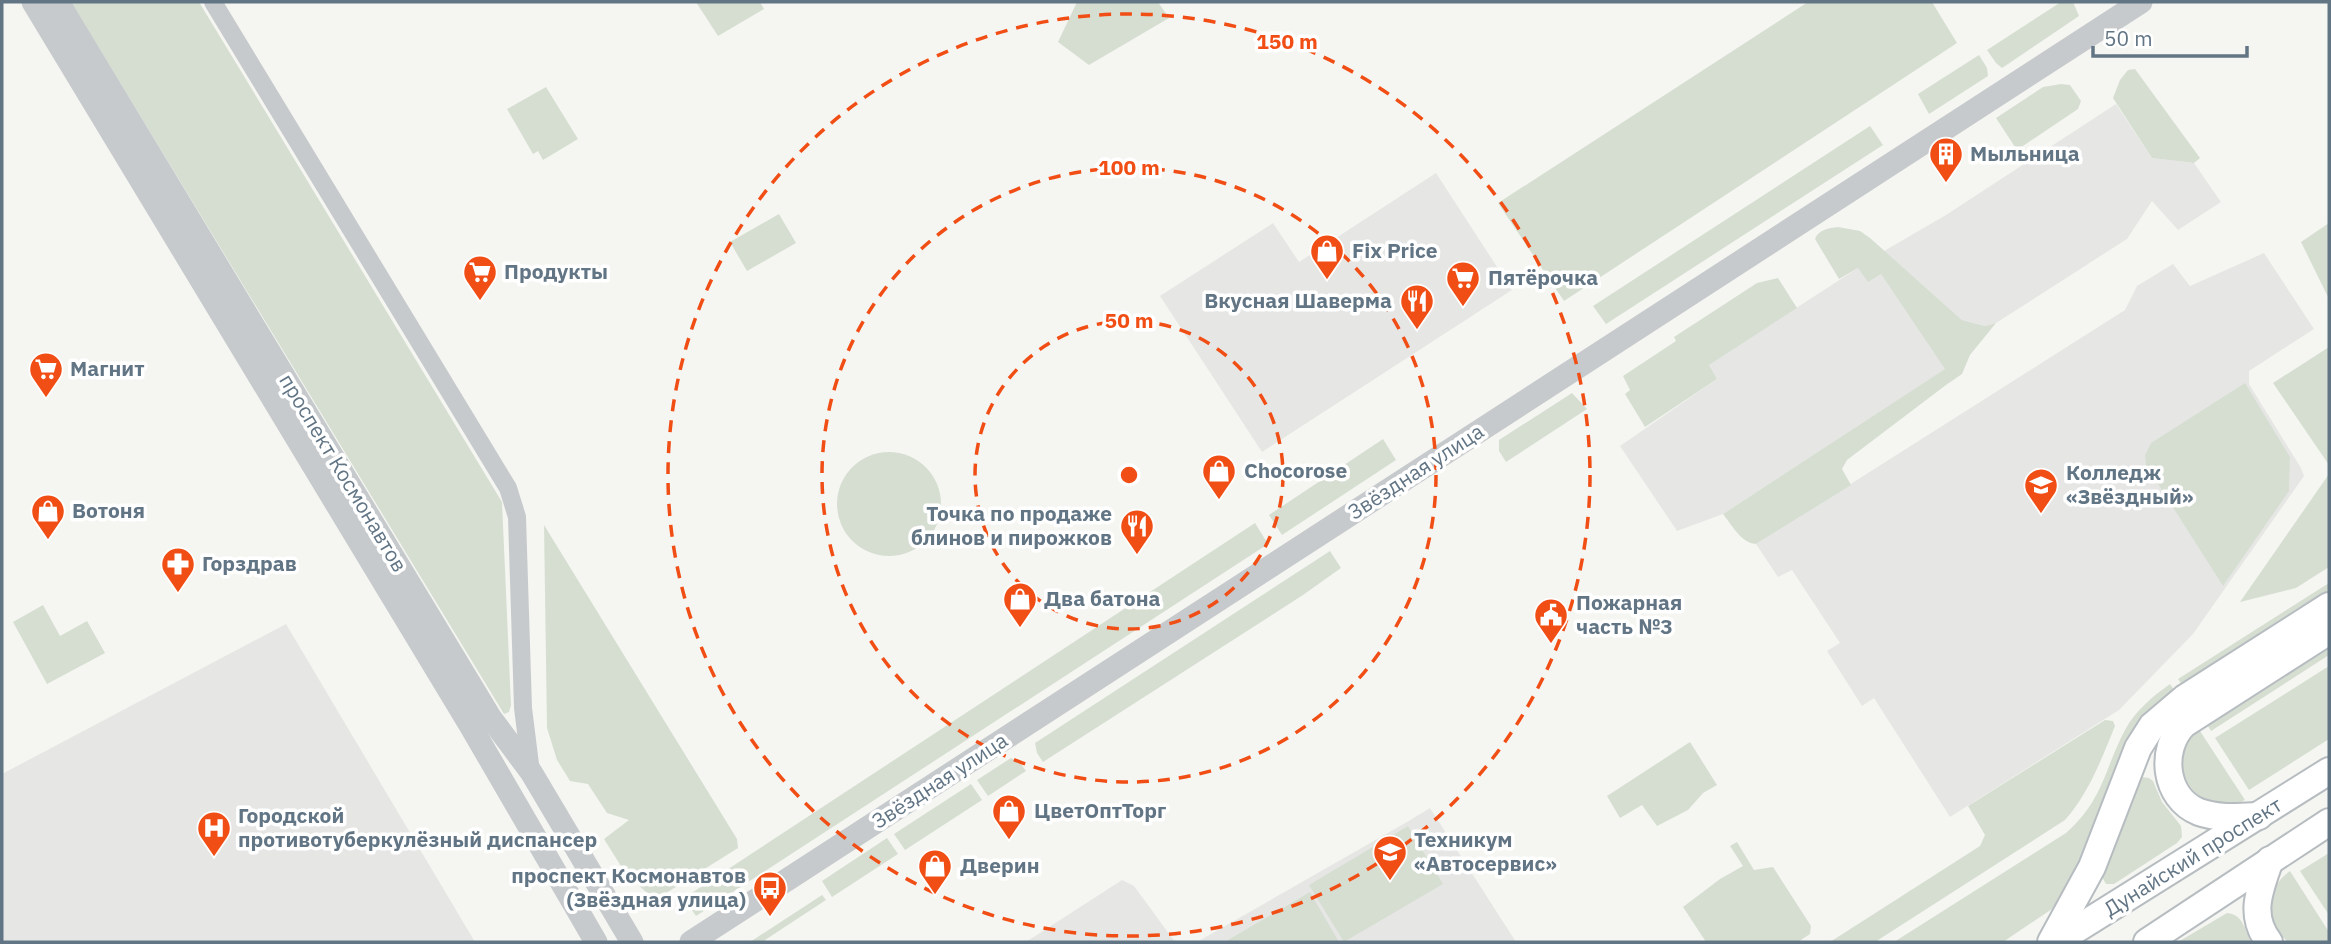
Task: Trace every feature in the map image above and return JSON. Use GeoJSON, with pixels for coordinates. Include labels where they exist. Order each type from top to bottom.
{"type":"FeatureCollection","features":[{"type":"Feature","properties":{"kind":"main road"},"geometry":{"type":"LineString","coordinates":[[2051,942],[2092,867],[2138,748],[2152,726],[2185,698],[2329,606]]}},
{"type":"Feature","properties":{"kind":"main road"},"geometry":{"type":"LineString","coordinates":[[2259,816],[2219,817],[2195,810],[2186,804],[2170,780],[2170,746],[2184,724],[2329,631]]}},
{"type":"Feature","properties":{"kind":"main road","name":"Дунайский проспект"},"geometry":{"type":"LineString","coordinates":[[2056,942],[2329,771]]}},
{"type":"Feature","properties":{"kind":"main road","name":"Дунайский проспект"},"geometry":{"type":"LineString","coordinates":[[2147,942],[2329,822]]}},
{"type":"Feature","properties":{"kind":"main road"},"geometry":{"type":"LineString","coordinates":[[2269,942],[2259,925],[2256,912],[2257,899],[2270,860]]}},
{"type":"Feature","properties":{"kind":"street","name":"проспект Космонавтов"},"geometry":{"type":"LineString","coordinates":[[33,2],[470,725],[596,942]]}},
{"type":"Feature","properties":{"kind":"street","name":"проспект Космонавтов"},"geometry":{"type":"LineString","coordinates":[[58,2],[490,717],[531,772],[632,942]]}},
{"type":"Feature","properties":{"kind":"street"},"geometry":{"type":"LineString","coordinates":[[213,2],[508,488],[517,517],[523,709],[531,772]]}},
{"type":"Feature","properties":{"kind":"street","name":"Звёздная улица"},"geometry":{"type":"LineString","coordinates":[[691,942],[2141,2]]}},
{"type":"Feature","properties":{"kind":"shaded area"},"geometry":{"type":"Polygon","coordinates":[[[71,2],[199,2],[502,502],[511,705],[509,712],[504,714],[71,2]]]}},
{"type":"Feature","properties":{"kind":"shaded area"},"geometry":{"type":"Polygon","coordinates":[[[696,2],[760,2],[764,9],[718,36],[696,2]]]}},
{"type":"Feature","properties":{"kind":"shaded area"},"geometry":{"type":"Polygon","coordinates":[[[1077,2],[1158,2],[1169,18],[1089,65],[1058,42],[1077,2]]]}},
{"type":"Feature","properties":{"kind":"shaded area"},"geometry":{"type":"Polygon","coordinates":[[[1808,2],[1932,2],[1957,43],[1564,301],[1498,203],[1808,2]]]}},
{"type":"Feature","properties":{"kind":"shaded area"},"geometry":{"type":"Polygon","coordinates":[[[2061,2],[2073,2],[2079,16],[2002,68],[1996,63],[1987,50],[2061,2]]]}},
{"type":"Feature","properties":{"kind":"shaded area"},"geometry":{"type":"Polygon","coordinates":[[[1979,55],[1987,68],[1988,76],[1929,114],[1918,94],[1979,55]]]}},
{"type":"Feature","properties":{"kind":"shaded area"},"geometry":{"type":"Polygon","coordinates":[[[2135,69],[2200,158],[2194,163],[2152,158],[2113,98],[2120,80],[2128,70],[2135,69]]]}},
{"type":"Feature","properties":{"kind":"shaded area"},"geometry":{"type":"Polygon","coordinates":[[[2070,85],[2081,101],[2078,109],[2017,150],[1996,118],[2043,87],[2070,85]]]}},
{"type":"Feature","properties":{"kind":"shaded area"},"geometry":{"type":"Polygon","coordinates":[[[546,87],[578,139],[543,160],[538,151],[533,154],[507,109],[546,87]]]}},
{"type":"Feature","properties":{"kind":"shaded area"},"geometry":{"type":"Polygon","coordinates":[[[2116,104],[2152,158],[2194,163],[2221,202],[2178,230],[2152,201],[2127,239],[1996,323],[1985,326],[1962,320],[1884,251],[1946,215],[2116,104]]]}},
{"type":"Feature","properties":{"kind":"shaded area"},"geometry":{"type":"Polygon","coordinates":[[[1870,126],[1883,145],[1606,324],[1593,306],[1870,126]]]}},
{"type":"Feature","properties":{"kind":"shaded area"},"geometry":{"type":"Polygon","coordinates":[[[1436,173],[1512,290],[1262,452],[1160,296],[1273,223],[1299,262],[1436,173]]]}},
{"type":"Feature","properties":{"kind":"shaded area"},"geometry":{"type":"Polygon","coordinates":[[[779,214],[796,243],[747,271],[730,242],[779,214]]]}},
{"type":"Feature","properties":{"kind":"shaded area"},"geometry":{"type":"Polygon","coordinates":[[[2329,223],[2329,299],[2301,242],[2329,223]]]}},
{"type":"Feature","properties":{"kind":"shaded area"},"geometry":{"type":"Polygon","coordinates":[[[1838,227],[1860,231],[1870,238],[1962,320],[1985,326],[1996,323],[1970,355],[1962,374],[1847,460],[1842,469],[1851,485],[1756,544],[1751,543],[1737,533],[1723,514],[1945,369],[1881,274],[1868,282],[1858,268],[1839,279],[1815,239],[1821,232],[1838,227]]]}},
{"type":"Feature","properties":{"kind":"shaded area","name":"Колледж «Звёздный»"},"geometry":{"type":"Polygon","coordinates":[[[2264,253],[2314,329],[2249,371],[2249,384],[2304,476],[2193,634],[2119,710],[1950,817],[1874,698],[1862,706],[1827,651],[1840,643],[1792,570],[1778,577],[1756,544],[2125,310],[2137,286],[2173,264],[2190,286],[2264,253]]]}},
{"type":"Feature","properties":{"kind":"shaded area"},"geometry":{"type":"Polygon","coordinates":[[[1858,268],[1881,273],[1946,369],[1723,514],[1677,531],[1620,446],[1717,379],[1708,365],[1858,268]]]}},
{"type":"Feature","properties":{"kind":"shaded area"},"geometry":{"type":"Polygon","coordinates":[[[1778,278],[1797,308],[1709,365],[1717,379],[1645,427],[1625,394],[1630,390],[1623,376],[1676,341],[1674,337],[1757,283],[1778,278]]]}},
{"type":"Feature","properties":{"kind":"shaded area"},"geometry":{"type":"Polygon","coordinates":[[[2329,347],[2329,465],[2273,383],[2329,347]]]}},
{"type":"Feature","properties":{"kind":"shaded area"},"geometry":{"type":"Polygon","coordinates":[[[2245,383],[2290,457],[2289,491],[2223,586],[2146,465],[2145,455],[2151,443],[2245,383]]]}},
{"type":"Feature","properties":{"kind":"shaded area"},"geometry":{"type":"Polygon","coordinates":[[[1572,393],[1587,409],[1506,462],[1499,451],[1499,440],[1572,393]]]}},
{"type":"Feature","properties":{"kind":"shaded area"},"geometry":{"type":"Polygon","coordinates":[[[1383,439],[1396,460],[1282,535],[1269,515],[1383,439]]]}},
{"type":"Feature","properties":{"kind":"shaded area"},"geometry":{"type":"Polygon","coordinates":[[[889,452],[909,456],[926,467],[937,484],[941,504],[937,524],[926,541],[909,552],[889,556],[869,552],[852,541],[841,524],[837,504],[841,484],[852,467],[869,456],[889,452]]]}},
{"type":"Feature","properties":{"kind":"shaded area"},"geometry":{"type":"Polygon","coordinates":[[[2329,474],[2329,567],[2296,588],[2240,602],[2329,474]]]}},
{"type":"Feature","properties":{"kind":"shaded area"},"geometry":{"type":"Polygon","coordinates":[[[1255,523],[1268,544],[696,916],[684,898],[1255,523]]]}},
{"type":"Feature","properties":{"kind":"shaded area"},"geometry":{"type":"Polygon","coordinates":[[[544,525],[737,839],[738,848],[655,900],[626,874],[604,839],[629,820],[607,813],[588,784],[570,781],[557,760],[547,728],[544,525]]]}},
{"type":"Feature","properties":{"kind":"shaded area"},"geometry":{"type":"Polygon","coordinates":[[[1330,551],[1341,568],[1043,762],[1035,743],[1330,551]]]}},
{"type":"Feature","properties":{"kind":"shaded area"},"geometry":{"type":"Polygon","coordinates":[[[2329,583],[2329,593],[2183,686],[2178,679],[2329,583]]]}},
{"type":"Feature","properties":{"kind":"shaded area"},"geometry":{"type":"Polygon","coordinates":[[[43,605],[60,636],[87,621],[105,653],[47,684],[13,622],[43,605]]]}},
{"type":"Feature","properties":{"kind":"shaded area","name":"Городской противотуберкулёзный диспансер"},"geometry":{"type":"Polygon","coordinates":[[[286,624],[475,942],[2,942],[2,774],[286,624]]]}},
{"type":"Feature","properties":{"kind":"shaded area"},"geometry":{"type":"Polygon","coordinates":[[[2329,644],[2329,655],[2211,731],[2206,723],[2329,644]]]}},
{"type":"Feature","properties":{"kind":"shaded area"},"geometry":{"type":"Polygon","coordinates":[[[2329,666],[2329,739],[2249,790],[2215,738],[2329,666]]]}},
{"type":"Feature","properties":{"kind":"shaded area"},"geometry":{"type":"Polygon","coordinates":[[[2170,684],[2175,691],[2075,877],[2052,909],[2003,942],[1894,942],[2066,833],[2079,821],[2096,797],[2129,723],[2145,704],[2170,684]]]}},
{"type":"Feature","properties":{"kind":"shaded area"},"geometry":{"type":"Polygon","coordinates":[[[2105,720],[2113,721],[2115,726],[2088,787],[2065,820],[1875,942],[1830,942],[1980,846],[1985,835],[1968,806],[2105,720]]]}},
{"type":"Feature","properties":{"kind":"shaded area"},"geometry":{"type":"Polygon","coordinates":[[[2198,728],[2245,800],[2234,805],[2211,804],[2192,793],[2186,784],[2182,773],[2182,748],[2198,728]]]}},
{"type":"Feature","properties":{"kind":"shaded area"},"geometry":{"type":"Polygon","coordinates":[[[1690,742],[1717,785],[1703,793],[1688,810],[1657,826],[1642,805],[1620,818],[1607,796],[1690,742]]]}},
{"type":"Feature","properties":{"kind":"shaded area"},"geometry":{"type":"Polygon","coordinates":[[[1011,758],[1026,771],[988,796],[977,780],[1011,758]]]}},
{"type":"Feature","properties":{"kind":"shaded area"},"geometry":{"type":"Polygon","coordinates":[[[2142,777],[2153,781],[2162,802],[2181,826],[2182,837],[2114,884],[2106,884],[2101,875],[2138,780],[2142,777]]]}},
{"type":"Feature","properties":{"kind":"shaded area"},"geometry":{"type":"Polygon","coordinates":[[[971,784],[982,800],[905,850],[894,834],[971,784]]]}},
{"type":"Feature","properties":{"kind":"shaded area","name":"Техникум «Автосервис»"},"geometry":{"type":"Polygon","coordinates":[[[1430,808],[1516,942],[1197,942],[1407,822],[1430,808]]]}},
{"type":"Feature","properties":{"kind":"shaded area"},"geometry":{"type":"Polygon","coordinates":[[[1408,826],[1443,884],[1344,942],[1309,885],[1408,826]]]}},
{"type":"Feature","properties":{"kind":"shaded area"},"geometry":{"type":"Polygon","coordinates":[[[887,838],[898,854],[832,897],[822,881],[887,838]]]}},
{"type":"Feature","properties":{"kind":"shaded area"},"geometry":{"type":"Polygon","coordinates":[[[1737,842],[1754,870],[1773,867],[1811,926],[1810,934],[1798,942],[1706,942],[1683,907],[1720,879],[1743,866],[1730,846],[1737,842]]]}},
{"type":"Feature","properties":{"kind":"shaded area"},"geometry":{"type":"Polygon","coordinates":[[[2329,853],[2329,915],[2300,871],[2329,853]]]}},
{"type":"Feature","properties":{"kind":"shaded area"},"geometry":{"type":"Polygon","coordinates":[[[2290,871],[2329,932],[2329,942],[2288,942],[2275,925],[2272,896],[2275,887],[2290,871]]]}},
{"type":"Feature","properties":{"kind":"shaded area"},"geometry":{"type":"Polygon","coordinates":[[[1122,880],[1134,886],[1175,942],[1026,942],[1122,880]]]}},
{"type":"Feature","properties":{"kind":"shaded area"},"geometry":{"type":"Polygon","coordinates":[[[1310,892],[1339,942],[1229,942],[1228,940],[1310,892]]]}},
{"type":"Feature","properties":{"kind":"shaded area"},"geometry":{"type":"Polygon","coordinates":[[[822,895],[826,900],[765,942],[750,942],[822,895]]]}},
{"type":"Feature","properties":{"kind":"shaded area"},"geometry":{"type":"Polygon","coordinates":[[[2227,913],[2240,920],[2251,942],[2178,942],[2227,913]]]}},
{"type":"Feature","properties":{"kind":"place","name":"Мыльница"},"geometry":{"type":"Point","coordinates":[1946,184]}},
{"type":"Feature","properties":{"kind":"place","name":"Fix Price"},"geometry":{"type":"Point","coordinates":[1327,281]}},
{"type":"Feature","properties":{"kind":"place","name":"Продукты"},"geometry":{"type":"Point","coordinates":[480,302]}},
{"type":"Feature","properties":{"kind":"place","name":"Пятёрочка"},"geometry":{"type":"Point","coordinates":[1463,308]}},
{"type":"Feature","properties":{"kind":"place","name":"Вкусная Шаверма"},"geometry":{"type":"Point","coordinates":[1417,331]}},
{"type":"Feature","properties":{"kind":"place","name":"Магнит"},"geometry":{"type":"Point","coordinates":[46,399]}},
{"type":"Feature","properties":{"kind":"place","name":"Chocorose"},"geometry":{"type":"Point","coordinates":[1219,501]}},
{"type":"Feature","properties":{"kind":"place","name":"Колледж «Звёздный»"},"geometry":{"type":"Point","coordinates":[2041,515]}},
{"type":"Feature","properties":{"kind":"place","name":"Вотоня"},"geometry":{"type":"Point","coordinates":[48,541]}},
{"type":"Feature","properties":{"kind":"place","name":"Точка по продаже блинов и пирожков"},"geometry":{"type":"Point","coordinates":[1137,556]}},
{"type":"Feature","properties":{"kind":"place","name":"Горздрав"},"geometry":{"type":"Point","coordinates":[178,594]}},
{"type":"Feature","properties":{"kind":"place","name":"Два батона"},"geometry":{"type":"Point","coordinates":[1020,629]}},
{"type":"Feature","properties":{"kind":"place","name":"Пожарная часть №3"},"geometry":{"type":"Point","coordinates":[1551,645]}},
{"type":"Feature","properties":{"kind":"place","name":"ЦветОптТорг"},"geometry":{"type":"Point","coordinates":[1009,841]}},
{"type":"Feature","properties":{"kind":"place","name":"Городской противотуберкулёзный диспансер"},"geometry":{"type":"Point","coordinates":[214,858]}},
{"type":"Feature","properties":{"kind":"place","name":"Техникум «Автосервис»"},"geometry":{"type":"Point","coordinates":[1390,882]}},
{"type":"Feature","properties":{"kind":"place","name":"Дверин"},"geometry":{"type":"Point","coordinates":[935,896]}},
{"type":"Feature","properties":{"kind":"place","name":"проспект Космонавтов (Звёздная улица)"},"geometry":{"type":"Point","coordinates":[770,918]}}]}
